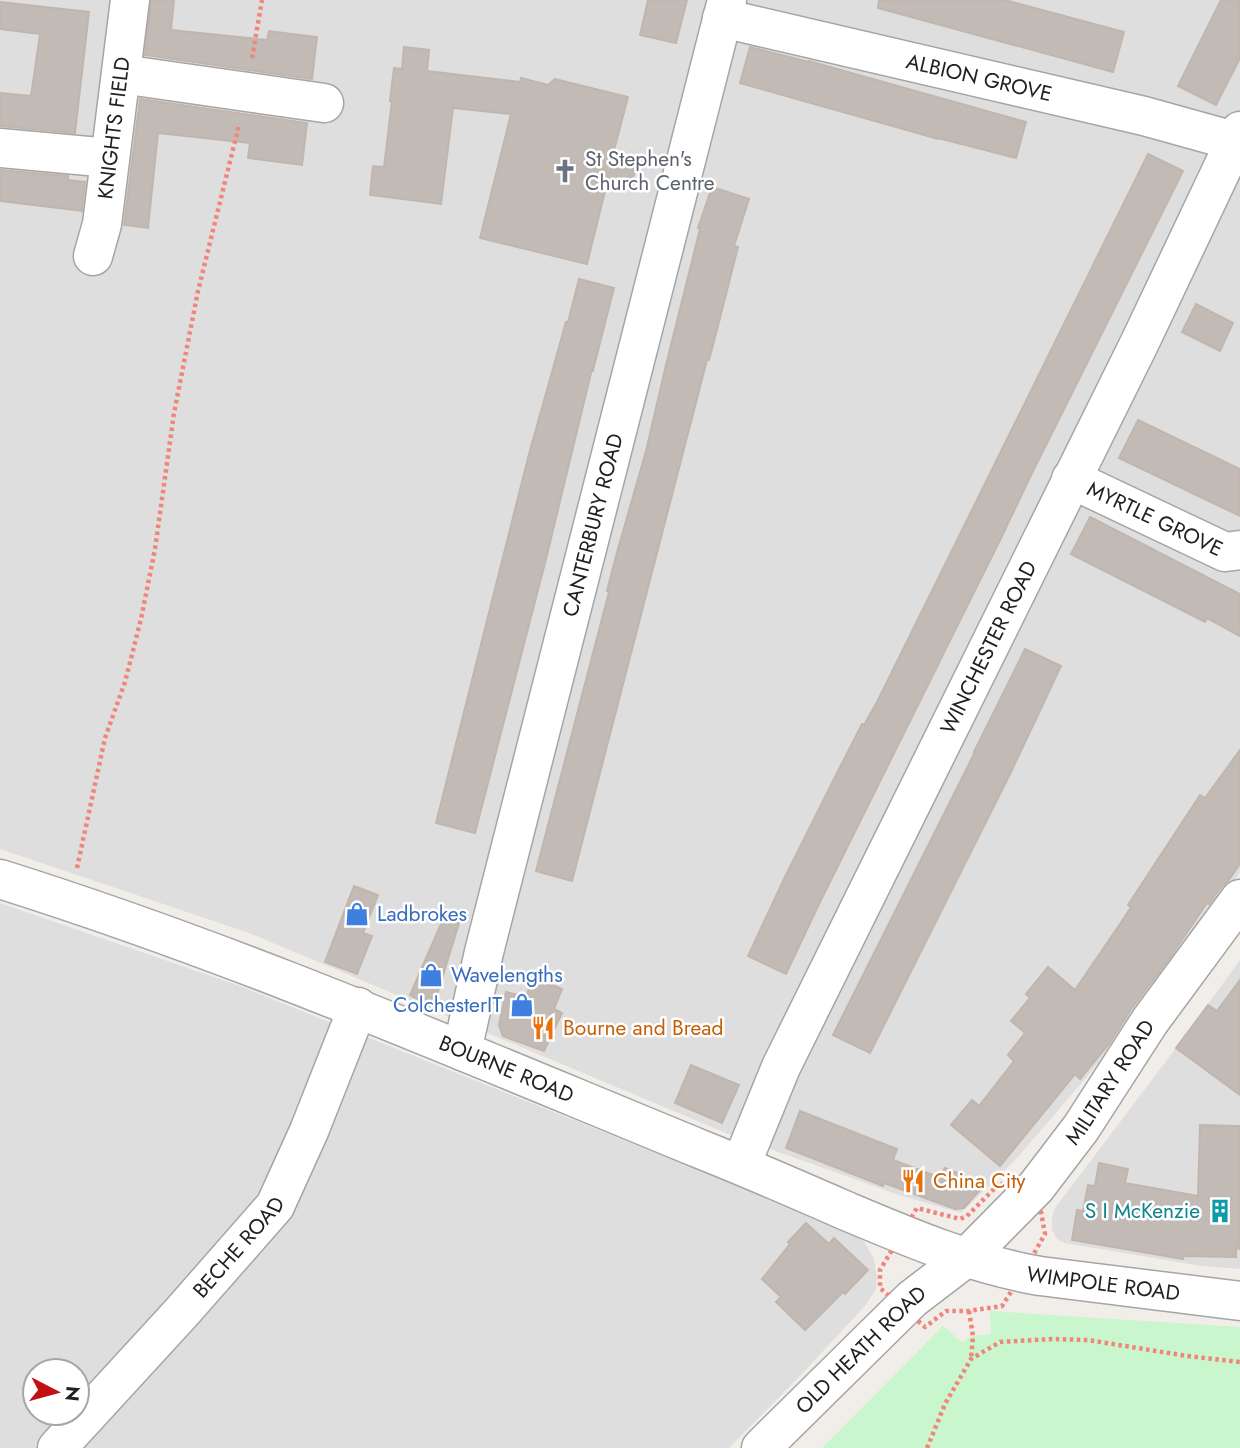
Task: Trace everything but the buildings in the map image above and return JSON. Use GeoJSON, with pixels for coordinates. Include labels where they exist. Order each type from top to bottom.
{"type":"FeatureCollection","features":[{"type":"Feature","properties":{"kind":"street","name":"KNIGHTS FIELD"},"geometry":{"type":"LineString","coordinates":[[93,256],[102,224],[130,0]]}},
{"type":"Feature","properties":{"kind":"street","name":"ALBION GROVE"},"geometry":{"type":"LineString","coordinates":[[725,9],[1144,116],[1237,136]]}},
{"type":"Feature","properties":{"kind":"street","name":"CANTERBURY ROAD"},"geometry":{"type":"LineString","coordinates":[[462,1051],[484,952],[725,9]]}},
{"type":"Feature","properties":{"kind":"street"},"geometry":{"type":"LineString","coordinates":[[121,74],[324,103]]}},
{"type":"Feature","properties":{"kind":"street","name":"WINCHESTER ROAD"},"geometry":{"type":"LineString","coordinates":[[741,1165],[781,1067],[1140,342],[1237,136]]}},
{"type":"Feature","properties":{"kind":"street"},"geometry":{"type":"LineString","coordinates":[[0,148],[110,158]]}},
{"type":"Feature","properties":{"kind":"street","name":"MYRTLE GROVE"},"geometry":{"type":"LineString","coordinates":[[1071,479],[1225,552],[1240,550]]}},
{"type":"Feature","properties":{"kind":"street","name":"BOURNE ROAD"},"geometry":{"type":"LineString","coordinates":[[0,879],[70,901],[358,1007],[922,1243],[967,1257]]}},
{"type":"Feature","properties":{"kind":"street","name":"MILITARY ROAD"},"geometry":{"type":"LineString","coordinates":[[967,1257],[1036,1187],[1081,1128],[1150,1021],[1240,899]]}},
{"type":"Feature","properties":{"kind":"street","name":"BECHE ROAD"},"geometry":{"type":"LineString","coordinates":[[57,1448],[275,1206],[314,1118],[358,1007]]}},
{"type":"Feature","properties":{"kind":"street","name":"WIMPOLE ROAD"},"geometry":{"type":"LineString","coordinates":[[967,1257],[1040,1276],[1240,1301]]}},
{"type":"Feature","properties":{"kind":"street","name":"OLD HEATH ROAD"},"geometry":{"type":"LineString","coordinates":[[761,1448],[912,1299],[967,1257]]}},
{"type":"Feature","properties":{"kind":"path"},"geometry":{"type":"LineString","coordinates":[[70,901],[105,738],[125,682],[141,619],[155,549],[174,413],[198,291],[246,91],[262,0]]}},
{"type":"Feature","properties":{"kind":"path"},"geometry":{"type":"LineString","coordinates":[[927,1448],[945,1404],[971,1359],[973,1336],[969,1311]]}},
{"type":"Feature","properties":{"kind":"path"},"geometry":{"type":"LineString","coordinates":[[971,1359],[1000,1342],[1052,1339],[1087,1340],[1240,1362]]}},
{"type":"Feature","properties":{"kind":"shaded area"},"geometry":{"type":"Polygon","coordinates":[[[0,0],[1240,0],[1240,873],[1109,1051],[1018,1157],[961,1213],[896,1194],[726,1133],[249,933],[0,849],[0,0]]]}},
{"type":"Feature","properties":{"kind":"shaded area"},"geometry":{"type":"Polygon","coordinates":[[[0,903],[237,985],[848,1230],[865,1243],[874,1259],[876,1289],[864,1307],[729,1448],[0,1448],[0,903]]]}},
{"type":"Feature","properties":{"kind":"shaded area"},"geometry":{"type":"Polygon","coordinates":[[[1240,960],[1240,1269],[1201,1266],[1065,1243],[1057,1239],[1052,1230],[1055,1208],[1240,960]]]}},
{"type":"Feature","properties":{"kind":"green space"},"geometry":{"type":"Polygon","coordinates":[[[990,1311],[1240,1327],[1240,1448],[822,1448],[943,1326],[962,1342],[973,1336],[991,1334],[990,1311]]]}},
{"type":"Feature","properties":{"kind":"place","name":"St Stephen's Church Centre"},"geometry":{"type":"Point","coordinates":[565,171]}},
{"type":"Feature","properties":{"kind":"place","name":"Ladbrokes"},"geometry":{"type":"Point","coordinates":[357,914]}},
{"type":"Feature","properties":{"kind":"place","name":"Wavelengths"},"geometry":{"type":"Point","coordinates":[431,975]}},
{"type":"Feature","properties":{"kind":"place","name":"ColchesterIT"},"geometry":{"type":"Point","coordinates":[522,1005]}},
{"type":"Feature","properties":{"kind":"place","name":"Bourne and Bread"},"geometry":{"type":"Point","coordinates":[543,1028]}},
{"type":"Feature","properties":{"kind":"place","name":"China City"},"geometry":{"type":"Point","coordinates":[913,1181]}},
{"type":"Feature","properties":{"kind":"place","name":"S I McKenzie"},"geometry":{"type":"Point","coordinates":[1220,1211]}}]}
